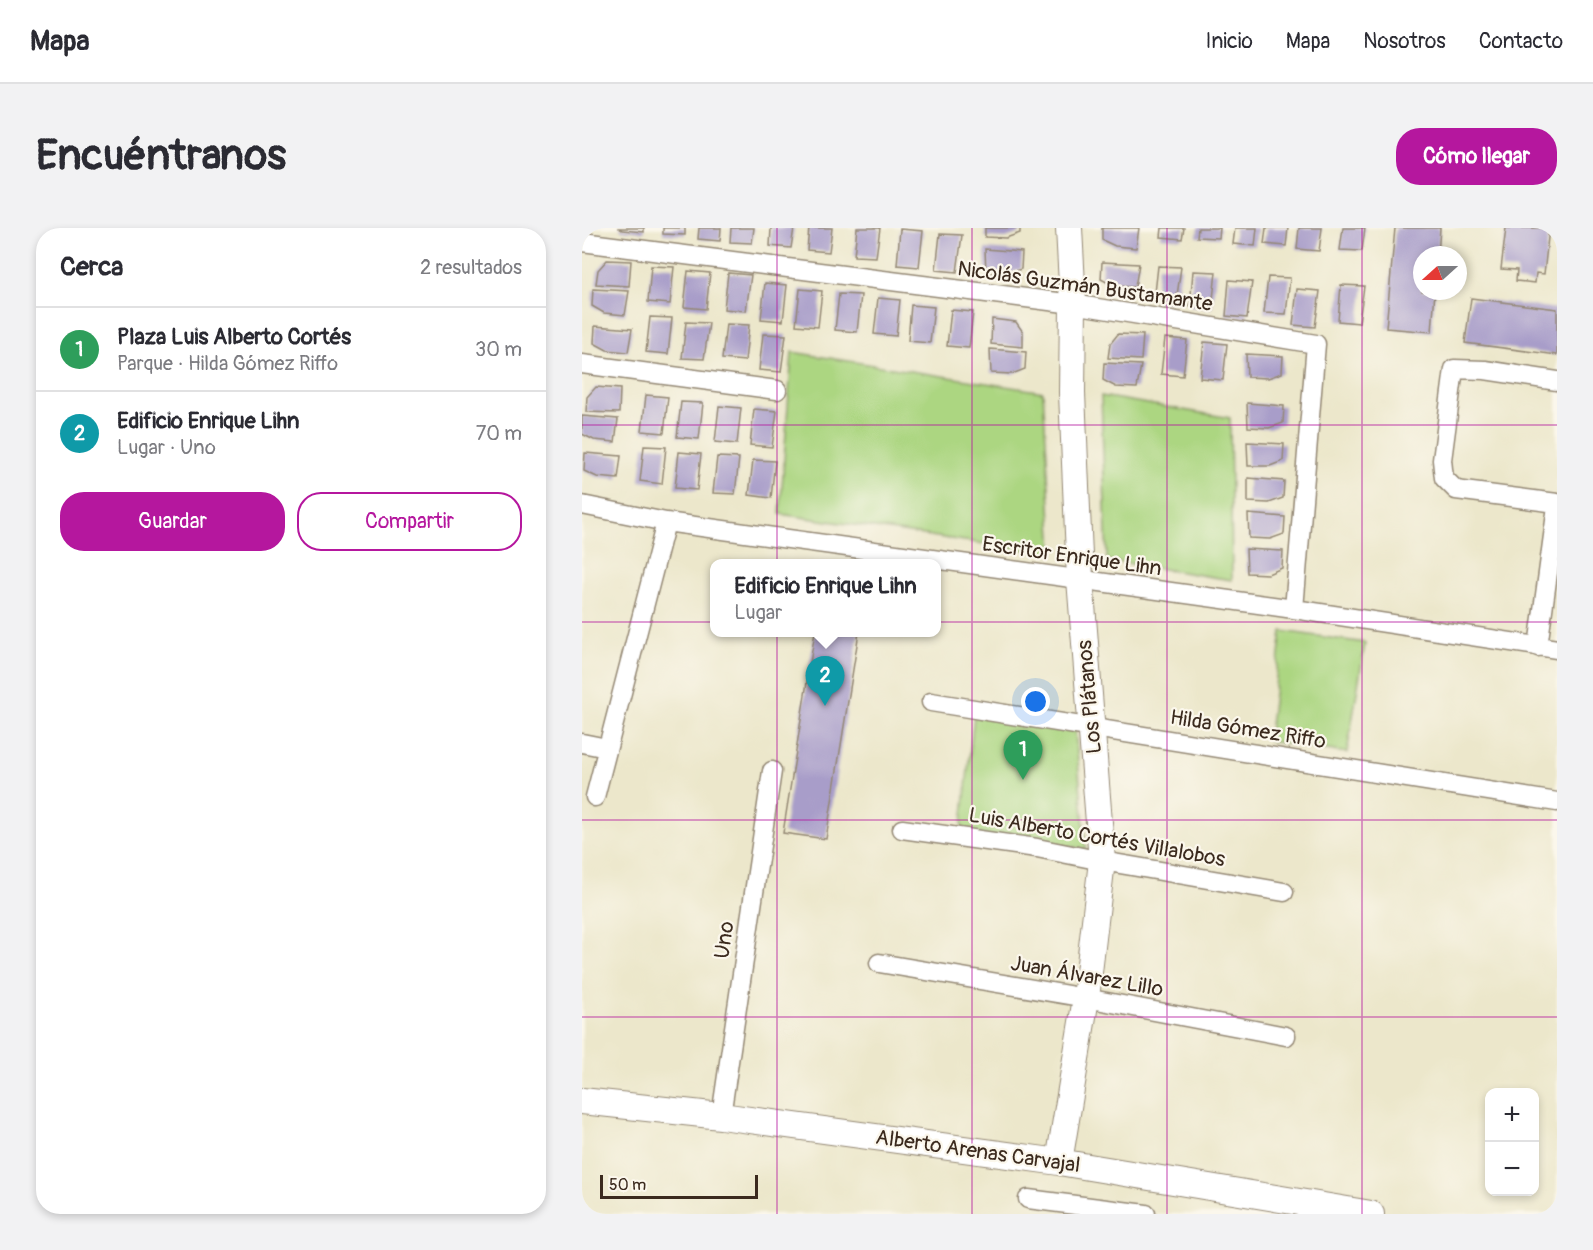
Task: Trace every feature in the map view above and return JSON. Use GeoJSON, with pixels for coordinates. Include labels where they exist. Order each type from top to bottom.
{"type":"FeatureCollection","features":[{"type":"Feature","properties":{"kind":"street"},"geometry":{"type":"LineString","coordinates":[[582,243],[584,228]]}},
{"type":"Feature","properties":{"kind":"street","name":"Los Plátanos"},"geometry":{"type":"LineString","coordinates":[[1059,1162],[1086,998],[1102,861],[1080,579],[1072,393],[1073,304],[1069,228]]}},
{"type":"Feature","properties":{"kind":"street","name":"Nicolás Guzmán Bustamante"},"geometry":{"type":"LineString","coordinates":[[582,243],[1073,304],[1316,344],[1294,609]]}},
{"type":"Feature","properties":{"kind":"street"},"geometry":{"type":"LineString","coordinates":[[582,364],[777,390]]}},
{"type":"Feature","properties":{"kind":"street"},"geometry":{"type":"LineString","coordinates":[[1538,646],[1557,505],[1456,490],[1443,478],[1442,460],[1454,369],[1485,370],[1557,381]]}},
{"type":"Feature","properties":{"kind":"street","name":"Escritor Enrique Lihn"},"geometry":{"type":"LineString","coordinates":[[582,505],[666,522],[935,559]]}},
{"type":"Feature","properties":{"kind":"street"},"geometry":{"type":"LineString","coordinates":[[595,797],[666,522]]}},
{"type":"Feature","properties":{"kind":"street","name":"Escritor Enrique Lihn"},"geometry":{"type":"LineString","coordinates":[[941,560],[1294,609],[1557,649]]}},
{"type":"Feature","properties":{"kind":"street","name":"Hilda Gómez Riffo"},"geometry":{"type":"LineString","coordinates":[[931,702],[1557,802]]}},
{"type":"Feature","properties":{"kind":"street"},"geometry":{"type":"LineString","coordinates":[[582,743],[607,748]]}},
{"type":"Feature","properties":{"kind":"street","name":"Uno"},"geometry":{"type":"LineString","coordinates":[[721,1116],[772,771]]}},
{"type":"Feature","properties":{"kind":"street","name":"Luis Alberto Cortés Villalobos"},"geometry":{"type":"LineString","coordinates":[[902,829],[1037,848],[1284,891]]}},
{"type":"Feature","properties":{"kind":"street","name":"Juan Álvarez Lillo"},"geometry":{"type":"LineString","coordinates":[[879,963],[1086,998],[1286,1036]]}},
{"type":"Feature","properties":{"kind":"street","name":"Alberto Arenas Carvajal"},"geometry":{"type":"LineString","coordinates":[[582,1101],[721,1116],[1059,1162],[1371,1214]]}},
{"type":"Feature","properties":{"kind":"street","name":"Alberto Arenas Carvajal"},"geometry":{"type":"LineString","coordinates":[[1028,1199],[1146,1214]]}},
{"type":"Feature","properties":{"kind":"green space"},"geometry":{"type":"Polygon","coordinates":[[[792,352],[1043,392],[1053,554],[780,514],[792,352]]]}},
{"type":"Feature","properties":{"kind":"green space"},"geometry":{"type":"Polygon","coordinates":[[[1101,396],[1230,418],[1232,580],[1107,560],[1101,396]]]}},
{"type":"Feature","properties":{"kind":"green space"},"geometry":{"type":"Polygon","coordinates":[[[1282,631],[1365,643],[1347,753],[1268,741],[1282,631]]]}},
{"type":"Feature","properties":{"kind":"green space"},"geometry":{"type":"Polygon","coordinates":[[[974,716],[1075,729],[1086,849],[961,832],[974,716]]]}},
{"type":"Feature","properties":{"kind":"building"},"geometry":{"type":"Polygon","coordinates":[[[619,228],[644,228],[644,232],[622,230],[619,228]]]}},
{"type":"Feature","properties":{"kind":"building"},"geometry":{"type":"Polygon","coordinates":[[[663,228],[685,228],[685,235],[663,234],[663,228]]]}},
{"type":"Feature","properties":{"kind":"building"},"geometry":{"type":"Polygon","coordinates":[[[699,228],[721,228],[720,241],[698,239],[699,228]]]}},
{"type":"Feature","properties":{"kind":"building"},"geometry":{"type":"Polygon","coordinates":[[[731,228],[754,228],[752,243],[730,242],[731,228]]]}},
{"type":"Feature","properties":{"kind":"building"},"geometry":{"type":"Polygon","coordinates":[[[771,228],[794,228],[791,248],[770,246],[771,228]]]}},
{"type":"Feature","properties":{"kind":"building"},"geometry":{"type":"Polygon","coordinates":[[[809,228],[832,228],[829,252],[807,250],[809,228]]]}},
{"type":"Feature","properties":{"kind":"building"},"geometry":{"type":"Polygon","coordinates":[[[857,228],[880,228],[876,257],[854,256],[857,228]]]}},
{"type":"Feature","properties":{"kind":"building"},"geometry":{"type":"Polygon","coordinates":[[[985,228],[1020,228],[1020,233],[1006,238],[985,237],[985,228]]]}},
{"type":"Feature","properties":{"kind":"building"},"geometry":{"type":"Polygon","coordinates":[[[1102,228],[1139,228],[1136,248],[1115,246],[1102,240],[1102,228]]]}},
{"type":"Feature","properties":{"kind":"building"},"geometry":{"type":"Polygon","coordinates":[[[1162,228],[1184,228],[1182,239],[1161,237],[1162,228]]]}},
{"type":"Feature","properties":{"kind":"building"},"geometry":{"type":"Polygon","coordinates":[[[1198,228],[1220,228],[1219,238],[1197,237],[1198,228]]]}},
{"type":"Feature","properties":{"kind":"building"},"geometry":{"type":"Polygon","coordinates":[[[1235,228],[1257,228],[1255,246],[1233,244],[1235,228]]]}},
{"type":"Feature","properties":{"kind":"building"},"geometry":{"type":"Polygon","coordinates":[[[1266,228],[1288,228],[1286,246],[1264,244],[1266,228]]]}},
{"type":"Feature","properties":{"kind":"building"},"geometry":{"type":"Polygon","coordinates":[[[1299,228],[1322,228],[1319,251],[1297,249],[1299,228]]]}},
{"type":"Feature","properties":{"kind":"building"},"geometry":{"type":"Polygon","coordinates":[[[1343,228],[1365,228],[1362,251],[1340,250],[1343,228]]]}},
{"type":"Feature","properties":{"kind":"building"},"geometry":{"type":"Polygon","coordinates":[[[1395,228],[1440,228],[1439,246],[1413,246],[1413,300],[1434,300],[1432,332],[1386,328],[1395,228]]]}},
{"type":"Feature","properties":{"kind":"building"},"geometry":{"type":"Polygon","coordinates":[[[1506,228],[1549,228],[1544,274],[1536,273],[1535,283],[1516,281],[1517,270],[1501,269],[1506,228]]]}},
{"type":"Feature","properties":{"kind":"building"},"geometry":{"type":"Polygon","coordinates":[[[900,229],[923,231],[919,267],[897,265],[900,229]]]}},
{"type":"Feature","properties":{"kind":"building"},"geometry":{"type":"Polygon","coordinates":[[[940,234],[962,235],[957,272],[936,270],[940,234]]]}},
{"type":"Feature","properties":{"kind":"building"},"geometry":{"type":"Polygon","coordinates":[[[985,249],[1022,252],[1021,269],[1007,274],[986,273],[985,249]]]}},
{"type":"Feature","properties":{"kind":"building"},"geometry":{"type":"Polygon","coordinates":[[[607,260],[631,261],[629,286],[596,284],[598,270],[607,260]]]}},
{"type":"Feature","properties":{"kind":"building"},"geometry":{"type":"Polygon","coordinates":[[[1102,262],[1139,264],[1135,287],[1114,286],[1101,279],[1102,262]]]}},
{"type":"Feature","properties":{"kind":"building"},"geometry":{"type":"Polygon","coordinates":[[[651,266],[674,267],[670,304],[648,302],[651,266]]]}},
{"type":"Feature","properties":{"kind":"building"},"geometry":{"type":"Polygon","coordinates":[[[1158,266],[1181,267],[1176,303],[1154,302],[1158,266]]]}},
{"type":"Feature","properties":{"kind":"building"},"geometry":{"type":"Polygon","coordinates":[[[688,271],[710,273],[706,309],[684,307],[688,271]]]}},
{"type":"Feature","properties":{"kind":"building"},"geometry":{"type":"Polygon","coordinates":[[[1193,271],[1216,272],[1212,308],[1190,307],[1193,271]]]}},
{"type":"Feature","properties":{"kind":"building"},"geometry":{"type":"Polygon","coordinates":[[[728,273],[751,275],[746,311],[724,309],[728,273]]]}},
{"type":"Feature","properties":{"kind":"building"},"geometry":{"type":"Polygon","coordinates":[[[1268,277],[1290,278],[1286,314],[1264,313],[1268,277]]]}},
{"type":"Feature","properties":{"kind":"building"},"geometry":{"type":"Polygon","coordinates":[[[1229,280],[1252,282],[1247,318],[1226,316],[1229,280]]]}},
{"type":"Feature","properties":{"kind":"building"},"geometry":{"type":"Polygon","coordinates":[[[765,283],[787,285],[783,321],[761,319],[765,283]]]}},
{"type":"Feature","properties":{"kind":"building"},"geometry":{"type":"Polygon","coordinates":[[[1341,285],[1364,286],[1359,323],[1338,321],[1341,285]]]}},
{"type":"Feature","properties":{"kind":"building"},"geometry":{"type":"Polygon","coordinates":[[[593,289],[629,291],[625,315],[604,313],[592,306],[593,289]]]}},
{"type":"Feature","properties":{"kind":"building"},"geometry":{"type":"Polygon","coordinates":[[[800,289],[822,291],[818,327],[796,325],[800,289]]]}},
{"type":"Feature","properties":{"kind":"building"},"geometry":{"type":"Polygon","coordinates":[[[1297,289],[1320,291],[1315,327],[1293,325],[1297,289]]]}},
{"type":"Feature","properties":{"kind":"building"},"geometry":{"type":"Polygon","coordinates":[[[839,294],[861,295],[857,332],[835,330],[839,294]]]}},
{"type":"Feature","properties":{"kind":"building"},"geometry":{"type":"Polygon","coordinates":[[[878,298],[900,300],[896,336],[874,334],[878,298]]]}},
{"type":"Feature","properties":{"kind":"building"},"geometry":{"type":"Polygon","coordinates":[[[1471,298],[1557,309],[1557,355],[1465,343],[1471,298]]]}},
{"type":"Feature","properties":{"kind":"building"},"geometry":{"type":"Polygon","coordinates":[[[911,305],[934,307],[930,343],[908,341],[911,305]]]}},
{"type":"Feature","properties":{"kind":"building"},"geometry":{"type":"Polygon","coordinates":[[[951,310],[973,312],[969,348],[947,346],[951,310]]]}},
{"type":"Feature","properties":{"kind":"building"},"geometry":{"type":"Polygon","coordinates":[[[650,317],[672,318],[668,354],[646,352],[650,317]]]}},
{"type":"Feature","properties":{"kind":"building"},"geometry":{"type":"Polygon","coordinates":[[[992,319],[1016,322],[1023,332],[1023,347],[991,344],[992,319]]]}},
{"type":"Feature","properties":{"kind":"building"},"geometry":{"type":"Polygon","coordinates":[[[686,322],[709,323],[704,359],[682,358],[686,322]]]}},
{"type":"Feature","properties":{"kind":"building"},"geometry":{"type":"Polygon","coordinates":[[[726,324],[749,325],[745,361],[722,359],[726,324]]]}},
{"type":"Feature","properties":{"kind":"building"},"geometry":{"type":"Polygon","coordinates":[[[595,326],[632,329],[628,352],[607,350],[594,343],[595,326]]]}},
{"type":"Feature","properties":{"kind":"building"},"geometry":{"type":"Polygon","coordinates":[[[763,334],[786,335],[781,372],[759,370],[763,334]]]}},
{"type":"Feature","properties":{"kind":"building"},"geometry":{"type":"Polygon","coordinates":[[[1118,334],[1143,335],[1141,360],[1108,358],[1110,344],[1118,334]]]}},
{"type":"Feature","properties":{"kind":"building"},"geometry":{"type":"Polygon","coordinates":[[[1165,338],[1187,340],[1183,376],[1161,374],[1165,338]]]}},
{"type":"Feature","properties":{"kind":"building"},"geometry":{"type":"Polygon","coordinates":[[[1204,342],[1227,344],[1223,380],[1200,378],[1204,342]]]}},
{"type":"Feature","properties":{"kind":"building"},"geometry":{"type":"Polygon","coordinates":[[[990,349],[1026,352],[1025,369],[1012,374],[991,373],[990,349]]]}},
{"type":"Feature","properties":{"kind":"building"},"geometry":{"type":"Polygon","coordinates":[[[1246,354],[1283,356],[1282,373],[1268,378],[1247,377],[1246,354]]]}},
{"type":"Feature","properties":{"kind":"building"},"geometry":{"type":"Polygon","coordinates":[[[1104,363],[1141,365],[1137,388],[1116,387],[1103,380],[1104,363]]]}},
{"type":"Feature","properties":{"kind":"building"},"geometry":{"type":"Polygon","coordinates":[[[596,387],[620,389],[619,413],[586,412],[587,397],[596,387]]]}},
{"type":"Feature","properties":{"kind":"building"},"geometry":{"type":"Polygon","coordinates":[[[646,395],[668,397],[664,433],[642,431],[646,395]]]}},
{"type":"Feature","properties":{"kind":"building"},"geometry":{"type":"Polygon","coordinates":[[[681,402],[703,403],[699,439],[677,437],[681,402]]]}},
{"type":"Feature","properties":{"kind":"building"},"geometry":{"type":"Polygon","coordinates":[[[1247,403],[1284,406],[1283,423],[1269,428],[1248,427],[1247,403]]]}},
{"type":"Feature","properties":{"kind":"building"},"geometry":{"type":"Polygon","coordinates":[[[719,406],[741,408],[737,444],[715,442],[719,406]]]}},
{"type":"Feature","properties":{"kind":"building"},"geometry":{"type":"Polygon","coordinates":[[[754,409],[777,411],[772,447],[750,445],[754,409]]]}},
{"type":"Feature","properties":{"kind":"building"},"geometry":{"type":"Polygon","coordinates":[[[582,416],[618,419],[615,442],[594,440],[582,434],[582,416]]]}},
{"type":"Feature","properties":{"kind":"building"},"geometry":{"type":"Polygon","coordinates":[[[1247,442],[1284,444],[1283,461],[1270,466],[1248,466],[1247,442]]]}},
{"type":"Feature","properties":{"kind":"building"},"geometry":{"type":"Polygon","coordinates":[[[644,446],[666,447],[662,484],[640,481],[644,446]]]}},
{"type":"Feature","properties":{"kind":"building"},"geometry":{"type":"Polygon","coordinates":[[[679,452],[701,454],[697,490],[675,488],[679,452]]]}},
{"type":"Feature","properties":{"kind":"building"},"geometry":{"type":"Polygon","coordinates":[[[585,453],[621,456],[618,479],[597,477],[584,471],[585,453]]]}},
{"type":"Feature","properties":{"kind":"building"},"geometry":{"type":"Polygon","coordinates":[[[717,457],[739,458],[735,494],[713,493],[717,457]]]}},
{"type":"Feature","properties":{"kind":"building"},"geometry":{"type":"Polygon","coordinates":[[[753,460],[775,461],[771,498],[749,495],[753,460]]]}},
{"type":"Feature","properties":{"kind":"building"},"geometry":{"type":"Polygon","coordinates":[[[1248,478],[1284,481],[1283,498],[1269,503],[1248,502],[1248,478]]]}},
{"type":"Feature","properties":{"kind":"building"},"geometry":{"type":"Polygon","coordinates":[[[1248,514],[1285,517],[1284,534],[1270,539],[1249,538],[1248,514]]]}},
{"type":"Feature","properties":{"kind":"building"},"geometry":{"type":"Polygon","coordinates":[[[1246,549],[1283,551],[1282,568],[1268,574],[1247,573],[1246,549]]]}},
{"type":"Feature","properties":{"kind":"building"},"geometry":{"type":"Polygon","coordinates":[[[814,637],[858,637],[826,839],[783,833],[814,637]]]}},
{"type":"Feature","properties":{"kind":"place","name":"Edificio Enrique Lihn"},"geometry":{"type":"Point","coordinates":[825,706]}},
{"type":"Feature","properties":{"kind":"place","name":"Plaza Luis Alberto Cortés"},"geometry":{"type":"Point","coordinates":[1023,780]}}]}
